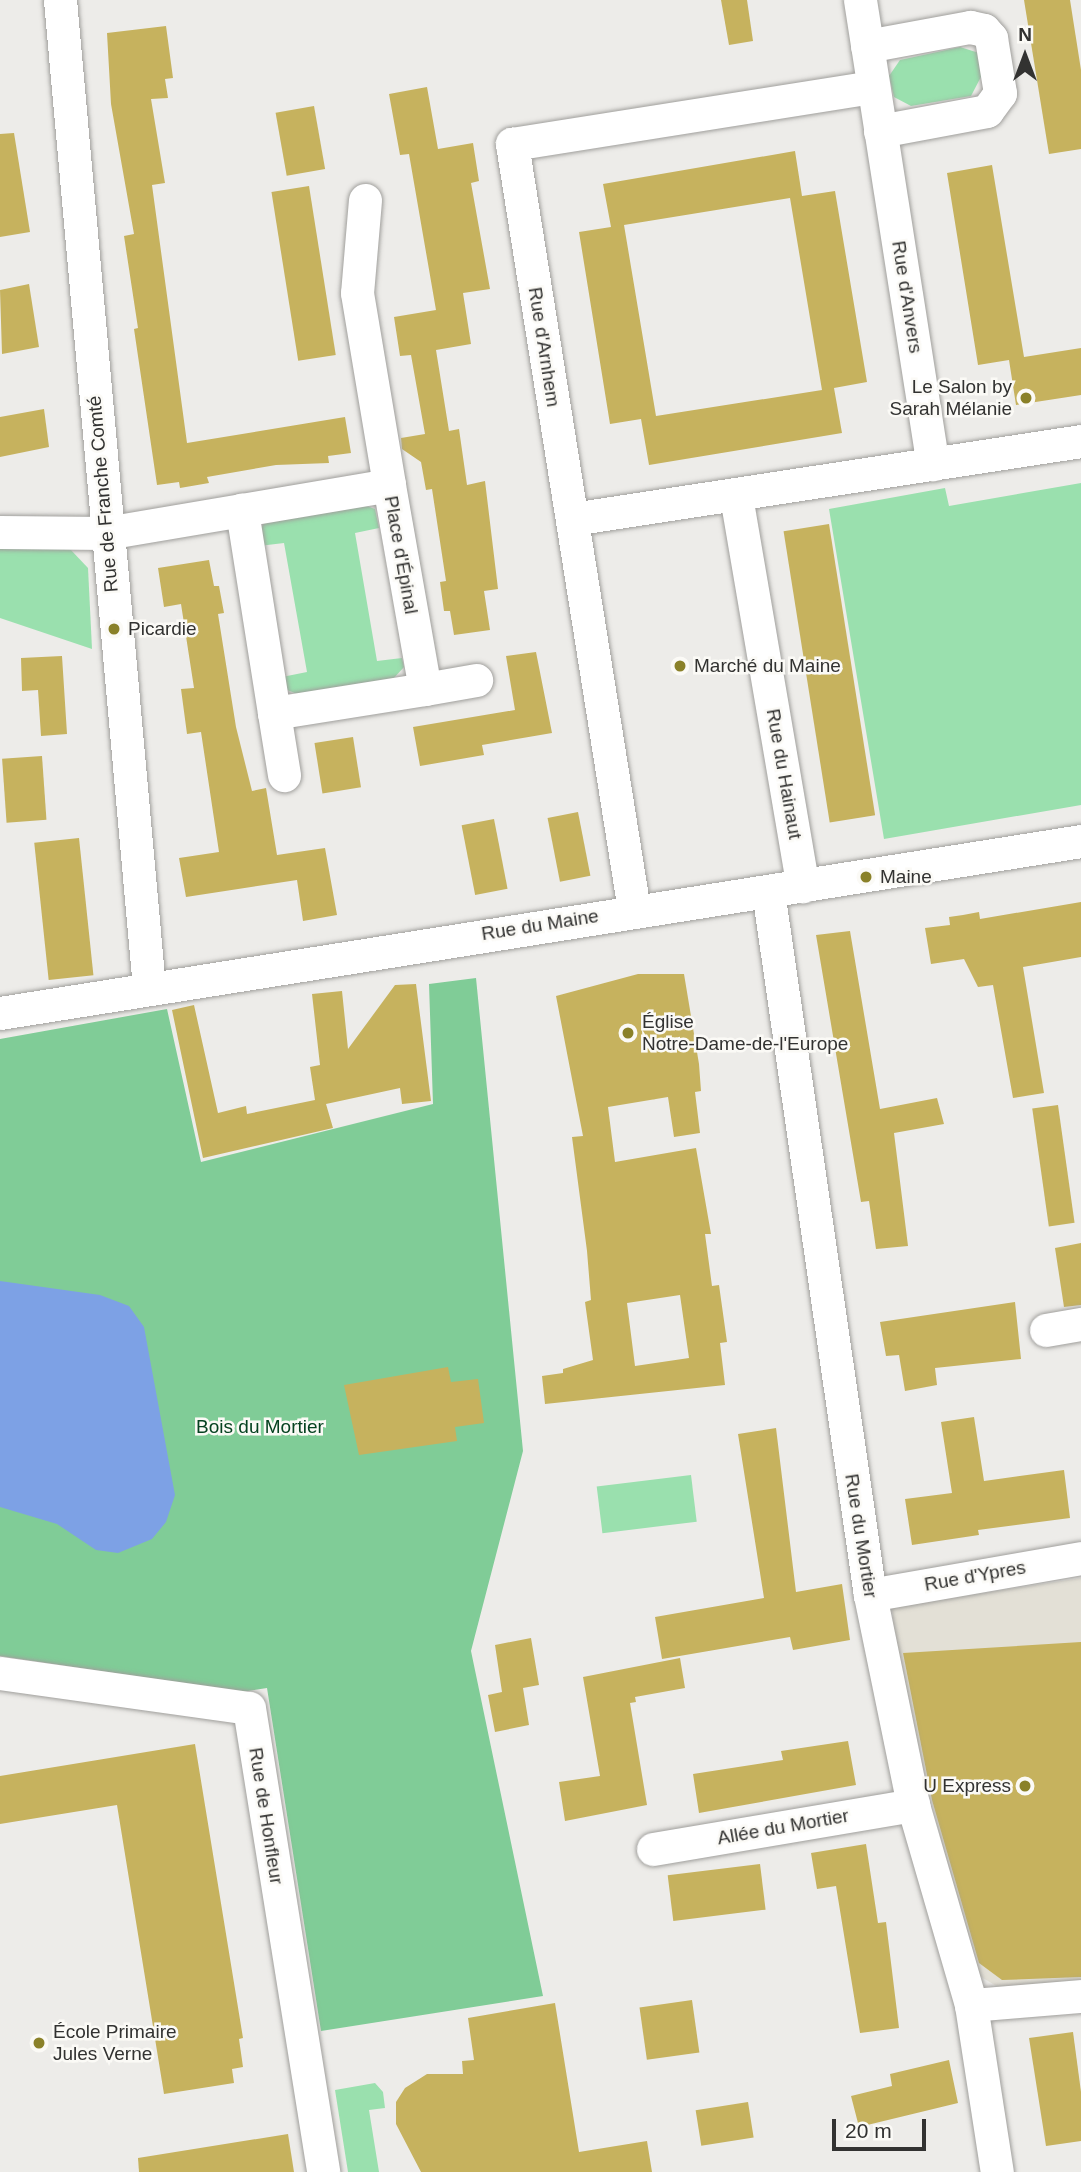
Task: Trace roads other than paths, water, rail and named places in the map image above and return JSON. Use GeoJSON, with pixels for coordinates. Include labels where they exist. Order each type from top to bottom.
{"type":"FeatureCollection","features":[{"type":"Feature","properties":{"kind":"street","name":"Rue de Franche Comté"},"geometry":{"type":"LineString","coordinates":[[60,0],[149,987]]}},
{"type":"Feature","properties":{"kind":"street","name":"Rue d'Anvers"},"geometry":{"type":"LineString","coordinates":[[860,0],[933,464]]}},
{"type":"Feature","properties":{"kind":"street"},"geometry":{"type":"LineString","coordinates":[[867,46],[971,27],[984,30],[991,38],[1000,93],[987,111],[880,131]]}},
{"type":"Feature","properties":{"kind":"street","name":"Rue d'Arnhem"},"geometry":{"type":"LineString","coordinates":[[634,910],[512,145],[872,87]]}},
{"type":"Feature","properties":{"kind":"street"},"geometry":{"type":"LineString","coordinates":[[365,200],[357,293],[389,485]]}},
{"type":"Feature","properties":{"kind":"street"},"geometry":{"type":"LineString","coordinates":[[572,519],[736,496],[1081,441]]}},
{"type":"Feature","properties":{"kind":"street","name":"Place d'Épinal"},"geometry":{"type":"LineString","coordinates":[[0,532],[106,533],[389,485],[425,689]]}},
{"type":"Feature","properties":{"kind":"street","name":"Rue du Hainaut"},"geometry":{"type":"LineString","coordinates":[[736,496],[803,886]]}},
{"type":"Feature","properties":{"kind":"street"},"geometry":{"type":"LineString","coordinates":[[242,510],[284,775]]}},
{"type":"Feature","properties":{"kind":"street"},"geometry":{"type":"LineString","coordinates":[[274,713],[476,680]]}},
{"type":"Feature","properties":{"kind":"street","name":"Rue du Maine"},"geometry":{"type":"LineString","coordinates":[[0,1013],[149,987],[1081,841]]}},
{"type":"Feature","properties":{"kind":"street","name":"Rue du Mortier"},"geometry":{"type":"LineString","coordinates":[[768,891],[870,1595],[913,1805],[957,1968],[971,2006],[997,2172]]}},
{"type":"Feature","properties":{"kind":"street"},"geometry":{"type":"LineString","coordinates":[[1046,1330],[1081,1324]]}},
{"type":"Feature","properties":{"kind":"street","name":"Rue d'Ypres"},"geometry":{"type":"LineString","coordinates":[[870,1595],[1081,1558]]}},
{"type":"Feature","properties":{"kind":"street","name":"Rue de Honfleur"},"geometry":{"type":"LineString","coordinates":[[0,1673],[249,1708],[323,2172]]}},
{"type":"Feature","properties":{"kind":"street","name":"Allée du Mortier"},"geometry":{"type":"LineString","coordinates":[[653,1849],[913,1805]]}},
{"type":"Feature","properties":{"kind":"street"},"geometry":{"type":"LineString","coordinates":[[971,2006],[1081,1996]]}},
{"type":"Feature","properties":{"kind":"water"},"geometry":{"type":"Polygon","coordinates":[[[0,1281],[100,1295],[129,1306],[144,1327],[175,1495],[166,1522],[152,1539],[118,1553],[96,1550],[57,1524],[0,1507],[0,1281]]]}},
{"type":"Feature","properties":{"kind":"place","name":"Le Salon by Sarah Mélanie"},"geometry":{"type":"Point","coordinates":[1026,398]}},
{"type":"Feature","properties":{"kind":"place","name":"Picardie"},"geometry":{"type":"Point","coordinates":[114,629]}},
{"type":"Feature","properties":{"kind":"place","name":"Marché du Maine"},"geometry":{"type":"Point","coordinates":[680,666]}},
{"type":"Feature","properties":{"kind":"place","name":"Maine"},"geometry":{"type":"Point","coordinates":[866,877]}},
{"type":"Feature","properties":{"kind":"place","name":"Église Notre-Dame-de-l'Europe"},"geometry":{"type":"Point","coordinates":[628,1033]}},
{"type":"Feature","properties":{"kind":"place","name":"U Express"},"geometry":{"type":"Point","coordinates":[1025,1786]}},
{"type":"Feature","properties":{"kind":"place","name":"École Primaire Jules Verne"},"geometry":{"type":"Point","coordinates":[39,2043]}},
{"type":"Feature","properties":{"kind":"park label","name":"Bois du Mortier"},"geometry":{"type":"Point","coordinates":[260,1427]}}]}
